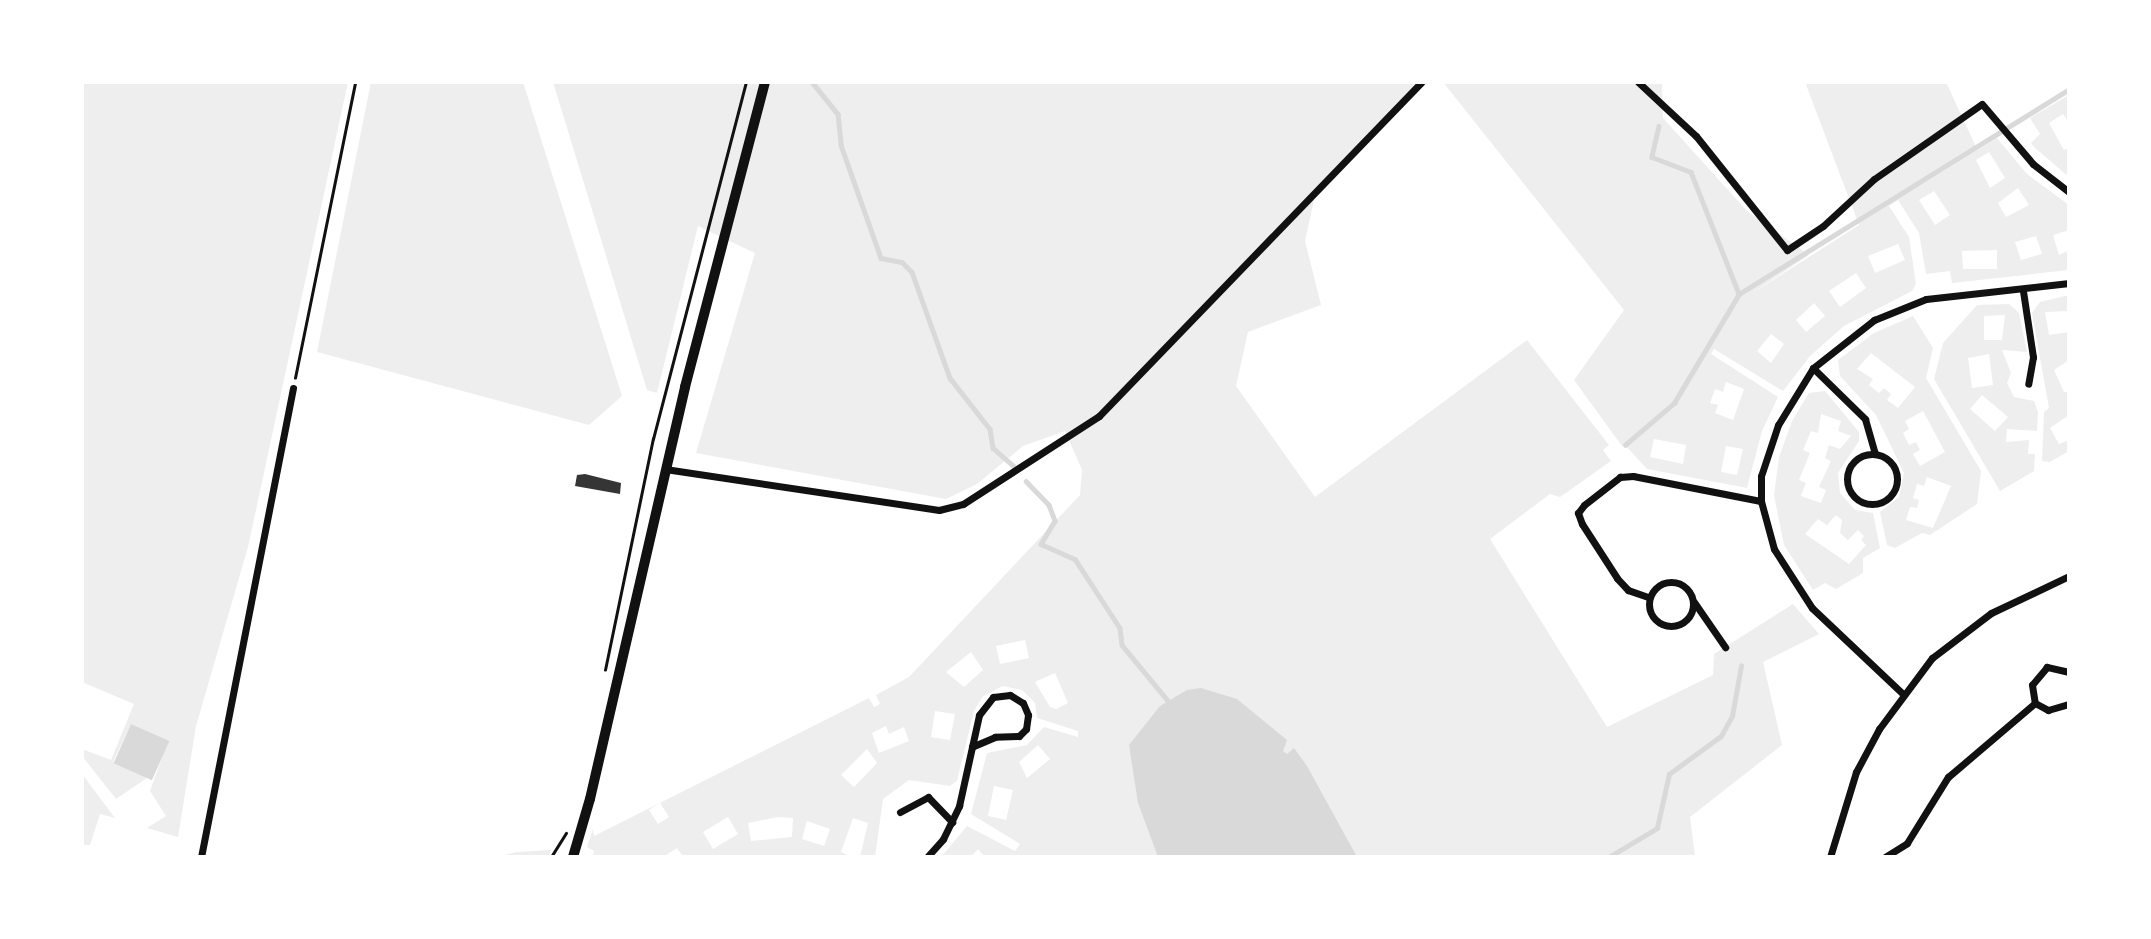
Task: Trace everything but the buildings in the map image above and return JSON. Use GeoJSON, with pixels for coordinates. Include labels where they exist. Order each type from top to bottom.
{"type":"FeatureCollection","features":[{"type":"Feature","properties":{"kind":"main road"},"geometry":{"type":"LineString","coordinates":[[573,857],[634,618],[665,469],[765,82]]}},
{"type":"Feature","properties":{"kind":"street"},"geometry":{"type":"LineString","coordinates":[[665,469],[939,510],[963,504],[1099,416],[1420,82]]}},
{"type":"Feature","properties":{"kind":"street"},"geometry":{"type":"LineString","coordinates":[[1638,82],[1696,136],[1787,250],[1823,226],[1874,179],[1982,104],[2033,164],[2069,192]]}},
{"type":"Feature","properties":{"kind":"street"},"geometry":{"type":"LineString","coordinates":[[1903,694],[1798,591],[1774,549],[1760,501],[1761,476],[1778,425],[1813,368],[1850,335],[1898,309],[1926,299],[2023,291],[2069,283]]}},
{"type":"Feature","properties":{"kind":"street"},"geometry":{"type":"LineString","coordinates":[[2023,291],[2033,357],[2028,384]]}},
{"type":"Feature","properties":{"kind":"street"},"geometry":{"type":"LineString","coordinates":[[1813,368],[1865,419],[1875,453],[1888,459],[1897,471],[1897,485],[1890,498],[1877,505],[1862,503],[1851,494],[1846,480],[1850,466],[1861,456],[1875,453]]}},
{"type":"Feature","properties":{"kind":"street"},"geometry":{"type":"LineString","coordinates":[[201,857],[293,388]]}},
{"type":"Feature","properties":{"kind":"street"},"geometry":{"type":"LineString","coordinates":[[1648,597],[1628,590],[1617,578],[1582,524],[1578,513],[1584,505],[1620,477],[1633,476],[1760,501]]}},
{"type":"Feature","properties":{"kind":"street"},"geometry":{"type":"LineString","coordinates":[[1830,857],[1856,772],[1903,694],[1932,658],[1992,613],[2069,576]]}},
{"type":"Feature","properties":{"kind":"street"},"geometry":{"type":"LineString","coordinates":[[1694,602],[1689,617],[1676,626],[1660,625],[1649,613],[1648,597],[1658,584],[1673,581],[1687,587],[1694,602],[1725,647]]}},
{"type":"Feature","properties":{"kind":"street"},"geometry":{"type":"LineString","coordinates":[[2069,671],[2054,666],[2041,670],[2032,685],[2035,702],[2048,710],[2069,704]]}},
{"type":"Feature","properties":{"kind":"street"},"geometry":{"type":"LineString","coordinates":[[927,857],[953,822],[979,715],[993,697],[1010,695],[1023,703],[1028,715],[1026,729],[1019,736],[995,737],[972,747]]}},
{"type":"Feature","properties":{"kind":"street"},"geometry":{"type":"LineString","coordinates":[[1885,857],[1908,843],[1948,777],[2035,702]]}},
{"type":"Feature","properties":{"kind":"street"},"geometry":{"type":"LineString","coordinates":[[900,812],[929,797],[953,822]]}},
{"type":"Feature","properties":{"kind":"path"},"geometry":{"type":"LineString","coordinates":[[293,388],[355,82]]}},
{"type":"Feature","properties":{"kind":"path"},"geometry":{"type":"LineString","coordinates":[[603,678],[653,439],[746,82]]}},
{"type":"Feature","properties":{"kind":"path"},"geometry":{"type":"LineString","coordinates":[[551,857],[567,831]]}},
{"type":"Feature","properties":{"kind":"shaded area"},"geometry":{"type":"Polygon","coordinates":[[[82,82],[348,82],[248,547],[196,726],[178,837],[147,828],[166,816],[150,791],[168,741],[131,724],[113,762],[147,778],[116,799],[82,756],[82,749],[111,760],[134,704],[82,682],[82,82]]]}},
{"type":"Feature","properties":{"kind":"shaded area"},"geometry":{"type":"Polygon","coordinates":[[[371,82],[523,82],[622,396],[589,425],[317,352],[371,82]]]}},
{"type":"Feature","properties":{"kind":"shaded area"},"geometry":{"type":"Polygon","coordinates":[[[553,82],[1421,82],[1316,191],[1305,241],[1321,305],[1248,332],[1236,386],[1315,497],[1527,340],[1609,445],[1603,450],[1611,461],[1560,497],[1550,494],[1490,539],[1607,727],[1713,675],[1714,654],[1793,604],[1819,634],[1763,662],[1782,745],[1690,817],[1695,857],[985,857],[978,849],[971,857],[941,857],[967,826],[1015,851],[1020,844],[971,814],[987,753],[1027,745],[1044,727],[1078,737],[1078,731],[1037,718],[1035,703],[1022,690],[1003,686],[983,696],[974,711],[957,781],[950,786],[909,780],[883,799],[875,857],[860,857],[868,823],[853,818],[841,852],[852,857],[683,857],[677,848],[663,857],[593,857],[594,851],[587,847],[593,829],[594,836],[869,698],[874,707],[880,704],[876,695],[909,677],[1080,495],[1082,470],[1065,431],[1023,446],[977,484],[946,499],[696,453],[755,253],[698,226],[657,393],[647,390],[553,82]],[[1025,640],[996,646],[1000,664],[1029,658],[1025,640]],[[971,652],[946,672],[964,687],[983,670],[971,652]],[[1055,673],[1035,682],[1050,707],[1056,709],[1068,703],[1055,673]],[[935,711],[931,737],[950,740],[955,714],[935,711]],[[886,726],[872,733],[879,753],[909,741],[904,727],[889,734],[886,726]],[[1038,745],[1019,762],[1027,778],[1050,759],[1038,745]],[[867,749],[841,775],[854,787],[877,763],[867,749]],[[994,786],[988,816],[1006,820],[1013,790],[994,786]],[[660,803],[649,810],[658,824],[669,817],[660,803]],[[728,817],[703,832],[713,849],[738,834],[728,817]],[[778,817],[748,823],[751,841],[792,837],[793,818],[778,817]],[[807,821],[802,839],[824,846],[830,829],[807,821]]]}},
{"type":"Feature","properties":{"kind":"shaded area"},"geometry":{"type":"Polygon","coordinates":[[[1443,82],[1662,82],[1663,118],[1747,211],[1809,255],[1748,296],[1859,225],[1805,82],[1946,82],[1976,147],[1911,191],[1997,138],[2027,174],[2069,205],[2069,230],[2053,235],[2059,255],[2069,250],[2069,270],[1952,283],[1950,271],[1926,274],[1919,233],[1898,200],[1889,206],[1909,237],[1916,284],[1912,291],[1844,326],[1810,356],[1783,391],[1714,349],[1711,354],[1778,397],[1762,431],[1747,488],[1647,469],[1626,446],[1640,434],[1622,446],[1574,380],[1624,310],[1443,82]],[[1989,152],[1976,160],[1990,188],[2005,178],[1989,152]],[[2018,188],[1998,203],[2006,217],[2029,205],[2018,188]],[[1934,191],[1919,200],[1935,225],[1950,215],[1934,191]],[[2036,236],[2015,242],[2021,260],[2042,254],[2036,236]],[[1898,244],[1868,256],[1875,273],[1905,260],[1898,244]],[[1997,250],[1962,251],[1963,269],[1997,269],[1997,250]],[[1856,273],[1829,291],[1840,307],[1866,288],[1856,273]],[[1814,303],[1796,320],[1806,332],[1825,316],[1814,303]],[[1771,334],[1757,351],[1771,363],[1784,344],[1771,334]],[[1726,382],[1723,392],[1715,389],[1710,403],[1718,405],[1715,413],[1733,420],[1744,389],[1726,382]],[[1654,439],[1650,457],[1683,464],[1686,445],[1654,439]],[[1726,446],[1721,472],[1737,475],[1743,449],[1726,446]]]}},
{"type":"Feature","properties":{"kind":"shaded area"},"geometry":{"type":"Polygon","coordinates":[[[2069,95],[2069,123],[2063,114],[2049,123],[2064,150],[2069,148],[2069,177],[2031,143],[2040,134],[2030,118],[2069,95]]]}},
{"type":"Feature","properties":{"kind":"shaded area"},"geometry":{"type":"Polygon","coordinates":[[[2069,295],[2069,311],[2045,312],[2049,335],[2069,332],[2069,360],[2054,370],[2064,392],[2069,392],[2069,415],[2050,428],[2059,444],[2069,440],[2069,451],[2050,462],[2042,461],[2044,412],[2049,408],[2032,313],[2040,302],[2069,295]]]}},
{"type":"Feature","properties":{"kind":"shaded area"},"geometry":{"type":"Polygon","coordinates":[[[2009,304],[2019,313],[2027,352],[2002,350],[2011,373],[2007,383],[2014,397],[2034,401],[2038,412],[2037,431],[2007,429],[2006,442],[2029,440],[2028,454],[2035,454],[2034,471],[2000,491],[1934,379],[1943,343],[1977,305],[2009,304]],[[2005,315],[1984,316],[1984,340],[2002,340],[2005,315]],[[1989,354],[1968,358],[1972,388],[1993,385],[1989,354]],[[1982,395],[1970,409],[1995,431],[2008,417],[1982,395]]]}},
{"type":"Feature","properties":{"kind":"shaded area"},"geometry":{"type":"Polygon","coordinates":[[[1913,316],[1933,348],[1926,378],[1981,471],[1977,504],[1930,535],[1922,533],[1895,548],[1887,545],[1880,512],[1899,497],[1904,473],[1876,415],[1840,376],[1838,360],[1874,333],[1913,316]],[[1871,353],[1857,369],[1873,379],[1869,385],[1879,393],[1884,388],[1891,394],[1887,400],[1898,408],[1915,387],[1871,353]],[[1923,411],[1905,421],[1909,429],[1903,433],[1909,445],[1916,442],[1920,450],[1913,454],[1920,466],[1945,452],[1923,411]],[[1927,477],[1924,486],[1917,484],[1913,498],[1919,500],[1917,508],[1910,507],[1906,520],[1933,528],[1951,486],[1927,477]]]}},
{"type":"Feature","properties":{"kind":"shaded area"},"geometry":{"type":"Polygon","coordinates":[[[1825,391],[1859,432],[1859,441],[1838,473],[1840,493],[1855,510],[1873,513],[1880,548],[1863,558],[1863,573],[1836,589],[1825,583],[1813,590],[1784,545],[1774,495],[1779,457],[1792,421],[1809,393],[1825,391]],[[1821,414],[1818,433],[1811,431],[1803,450],[1810,453],[1799,480],[1806,483],[1801,496],[1821,503],[1826,490],[1819,487],[1831,461],[1825,458],[1829,445],[1840,449],[1851,436],[1838,431],[1841,421],[1821,414]],[[1836,515],[1827,525],[1818,519],[1805,534],[1849,564],[1866,545],[1861,540],[1864,536],[1858,530],[1848,540],[1840,533],[1842,520],[1836,515]]]}},
{"type":"Feature","properties":{"kind":"shaded area"},"geometry":{"type":"Polygon","coordinates":[[[1201,688],[1237,699],[1287,740],[1283,751],[1287,754],[1294,748],[1307,766],[1357,857],[1158,857],[1138,803],[1129,745],[1160,706],[1187,690],[1201,688]]]}},
{"type":"Feature","properties":{"kind":"shaded area"},"geometry":{"type":"Polygon","coordinates":[[[131,724],[169,741],[152,780],[114,763],[131,724]]]}},
{"type":"Feature","properties":{"kind":"shaded area"},"geometry":{"type":"Polygon","coordinates":[[[82,774],[115,818],[100,814],[90,845],[82,845],[82,774]]]}},
{"type":"Feature","properties":{"kind":"shaded area"},"geometry":{"type":"Polygon","coordinates":[[[551,850],[549,857],[498,857],[516,852],[551,850]]]}},
{"type":"Feature","properties":{"kind":"waterway"},"geometry":{"type":"LineString","coordinates":[[812,82],[838,114],[841,145],[881,258],[902,262],[912,272],[950,378],[990,429],[993,448],[1014,466]]}},
{"type":"Feature","properties":{"kind":"waterway"},"geometry":{"type":"LineString","coordinates":[[1625,445],[1674,403],[1739,294],[2069,89]]}},
{"type":"Feature","properties":{"kind":"waterway"},"geometry":{"type":"LineString","coordinates":[[1659,126],[1652,157],[1691,172],[1739,294]]}},
{"type":"Feature","properties":{"kind":"waterway"},"geometry":{"type":"LineString","coordinates":[[1026,481],[1049,505],[1055,521],[1041,544],[1075,559],[1120,628],[1122,645],[1170,703]]}},
{"type":"Feature","properties":{"kind":"waterway"},"geometry":{"type":"LineString","coordinates":[[1609,857],[1657,828],[1669,774],[1721,736],[1732,716],[1741,666]]}}]}
